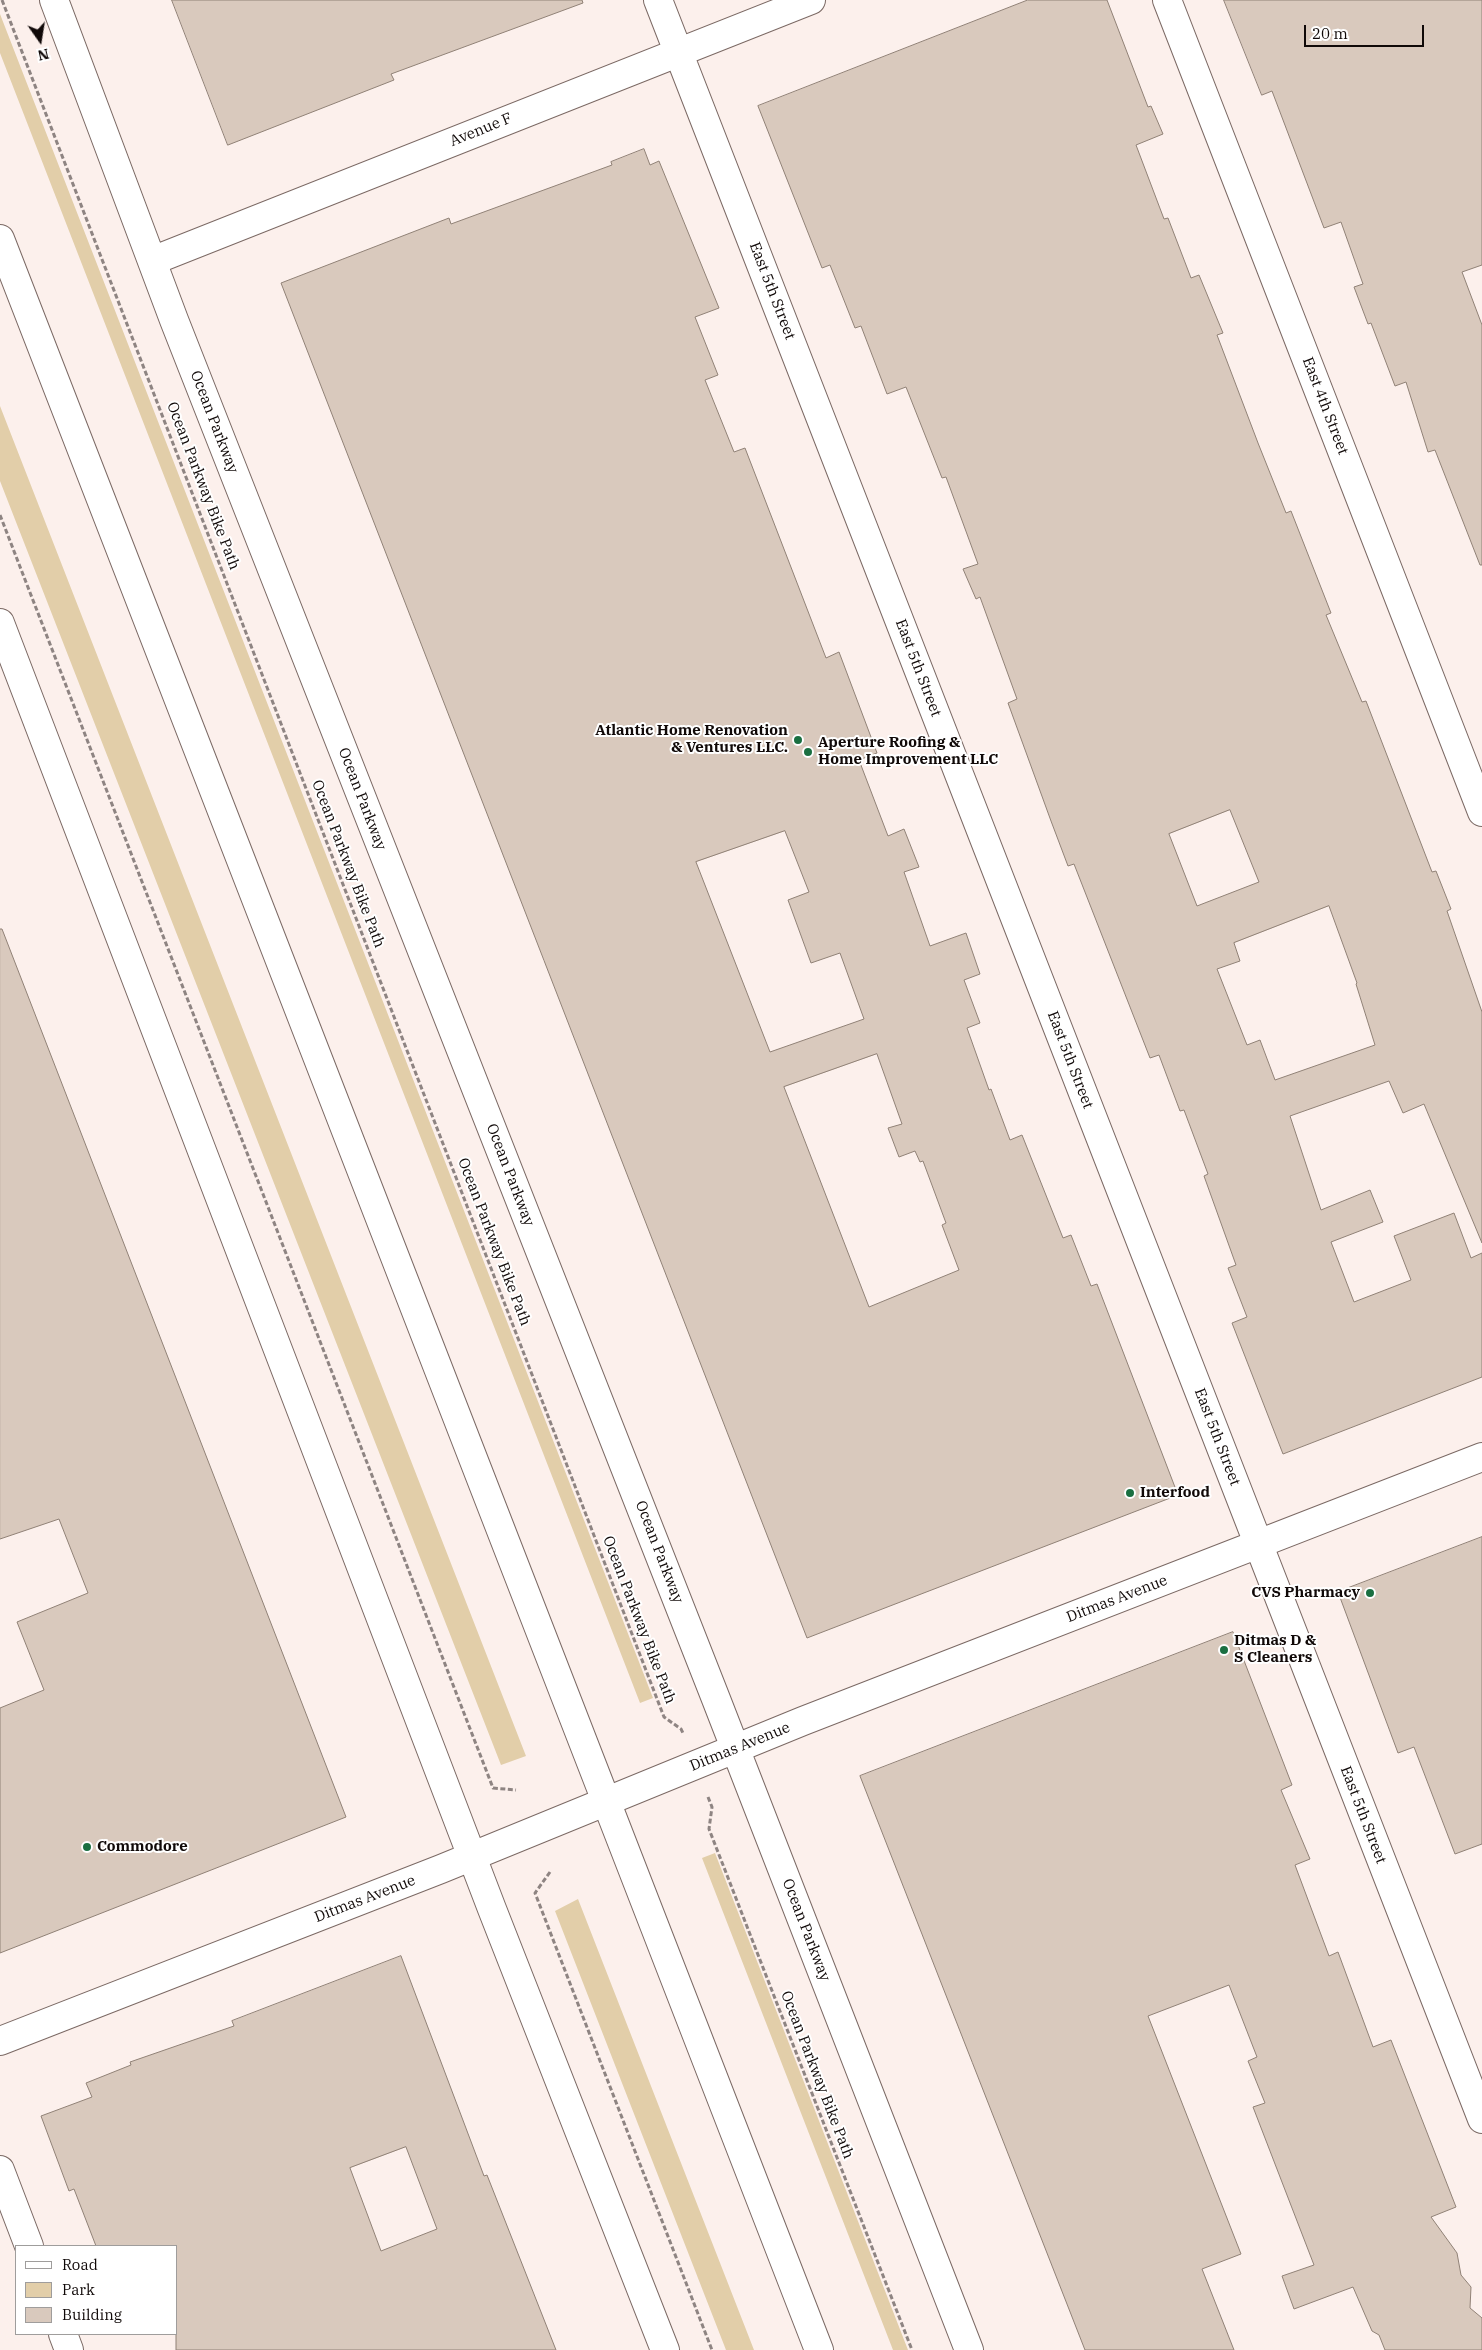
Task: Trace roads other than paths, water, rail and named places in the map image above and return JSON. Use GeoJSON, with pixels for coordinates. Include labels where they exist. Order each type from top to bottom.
{"type":"FeatureCollection","features":[{"type":"Feature","properties":{"kind":"street","name":"Ocean Parkway"},"geometry":{"type":"LineString","coordinates":[[54,0],[152,262],[736,1748],[969,2350]]}},
{"type":"Feature","properties":{"kind":"street","name":"East 5th Street"},"geometry":{"type":"LineString","coordinates":[[658,0],[1482,2120]]}},
{"type":"Feature","properties":{"kind":"street","name":"Avenue F"},"geometry":{"type":"LineString","coordinates":[[152,262],[811,0]]}},
{"type":"Feature","properties":{"kind":"street","name":"East 4th Street"},"geometry":{"type":"LineString","coordinates":[[1167,0],[1482,812]]}},
{"type":"Feature","properties":{"kind":"street"},"geometry":{"type":"LineString","coordinates":[[0,239],[818,2350]]}},
{"type":"Feature","properties":{"kind":"street"},"geometry":{"type":"LineString","coordinates":[[0,624],[473,1856],[665,2350]]}},
{"type":"Feature","properties":{"kind":"street","name":"Ditmas Avenue"},"geometry":{"type":"LineString","coordinates":[[0,2041],[473,1856],[736,1748],[1482,1457]]}},
{"type":"Feature","properties":{"kind":"street"},"geometry":{"type":"LineString","coordinates":[[0,2170],[29,2245]]}},
{"type":"Feature","properties":{"kind":"street"},"geometry":{"type":"LineString","coordinates":[[63,2335],[70,2350]]}},
{"type":"Feature","properties":{"kind":"place","name":"Atlantic Home Renovation & Ventures LLC."},"geometry":{"type":"Point","coordinates":[798,740]}},
{"type":"Feature","properties":{"kind":"place","name":"Aperture Roofing & Home Improvement LLC"},"geometry":{"type":"Point","coordinates":[808,752]}},
{"type":"Feature","properties":{"kind":"place","name":"Interfood"},"geometry":{"type":"Point","coordinates":[1130,1493]}},
{"type":"Feature","properties":{"kind":"place","name":"CVS Pharmacy"},"geometry":{"type":"Point","coordinates":[1370,1593]}},
{"type":"Feature","properties":{"kind":"place","name":"Ditmas D & S Cleaners"},"geometry":{"type":"Point","coordinates":[1224,1650]}},
{"type":"Feature","properties":{"kind":"place","name":"Commodore"},"geometry":{"type":"Point","coordinates":[87,1847]}}]}
